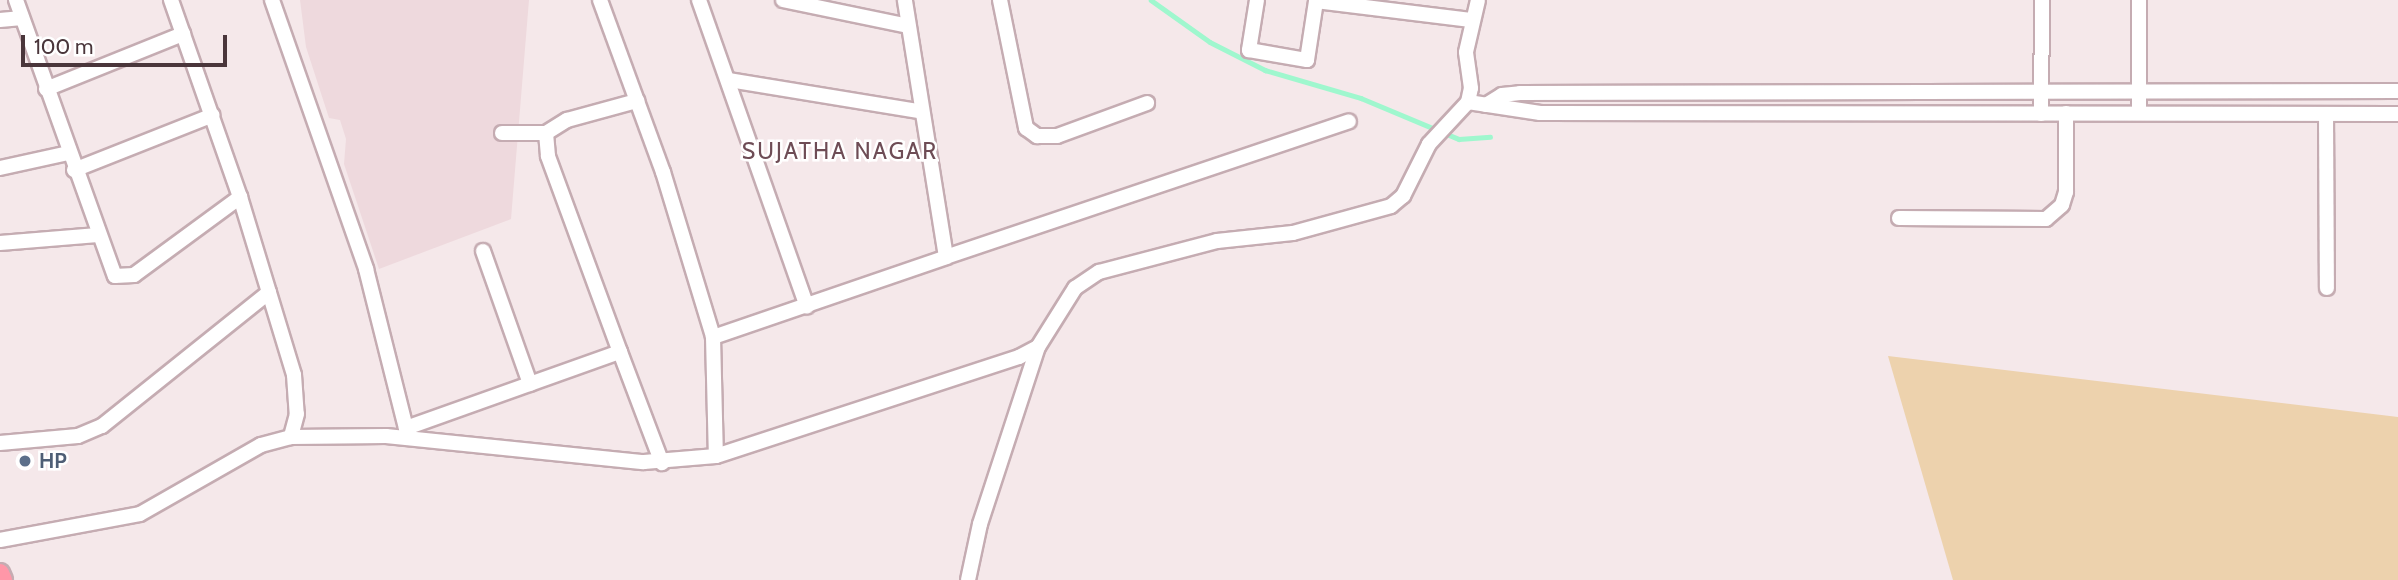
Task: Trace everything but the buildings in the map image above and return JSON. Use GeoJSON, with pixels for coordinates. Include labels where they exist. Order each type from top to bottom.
{"type":"FeatureCollection","features":[{"type":"Feature","properties":{"kind":"main road"},"geometry":{"type":"LineString","coordinates":[[0,573],[3,580]]}},
{"type":"Feature","properties":{"kind":"street"},"geometry":{"type":"LineString","coordinates":[[16,0],[74,170],[113,273],[128,278],[240,197]]}},
{"type":"Feature","properties":{"kind":"street"},"geometry":{"type":"LineString","coordinates":[[171,0],[213,114],[294,375],[297,414],[291,437]]}},
{"type":"Feature","properties":{"kind":"street"},"geometry":{"type":"LineString","coordinates":[[272,0],[366,268],[407,433]]}},
{"type":"Feature","properties":{"kind":"street"},"geometry":{"type":"LineString","coordinates":[[600,0],[637,101],[713,337],[716,456]]}},
{"type":"Feature","properties":{"kind":"street"},"geometry":{"type":"LineString","coordinates":[[699,0],[807,307]]}},
{"type":"Feature","properties":{"kind":"street"},"geometry":{"type":"LineString","coordinates":[[783,0],[908,26]]}},
{"type":"Feature","properties":{"kind":"street"},"geometry":{"type":"LineString","coordinates":[[905,0],[919,111],[946,257]]}},
{"type":"Feature","properties":{"kind":"street"},"geometry":{"type":"LineString","coordinates":[[1000,0],[1026,128],[1037,136],[1056,136],[1147,103]]}},
{"type":"Feature","properties":{"kind":"street"},"geometry":{"type":"LineString","coordinates":[[1257,0],[1249,50],[1307,60],[1316,1],[1471,20]]}},
{"type":"Feature","properties":{"kind":"street"},"geometry":{"type":"LineString","coordinates":[[968,580],[980,524],[1038,347],[1075,288],[1099,272],[1217,241],[1293,233],[1385,209],[1403,197],[1429,144],[1437,139],[1468,102],[1471,88],[1466,52],[1471,20],[1478,0]]}},
{"type":"Feature","properties":{"kind":"street"},"geometry":{"type":"LineString","coordinates":[[2041,114],[2042,0]]}},
{"type":"Feature","properties":{"kind":"street"},"geometry":{"type":"LineString","coordinates":[[2139,0],[2139,112]]}},
{"type":"Feature","properties":{"kind":"street"},"geometry":{"type":"LineString","coordinates":[[0,20],[22,18]]}},
{"type":"Feature","properties":{"kind":"street"},"geometry":{"type":"LineString","coordinates":[[46,89],[183,34]]}},
{"type":"Feature","properties":{"kind":"street"},"geometry":{"type":"LineString","coordinates":[[729,80],[919,111]]}},
{"type":"Feature","properties":{"kind":"street"},"geometry":{"type":"LineString","coordinates":[[1486,105],[1502,95],[1520,93],[2398,91]]}},
{"type":"Feature","properties":{"kind":"street"},"geometry":{"type":"LineString","coordinates":[[502,133],[546,133],[567,120],[637,101]]}},
{"type":"Feature","properties":{"kind":"street"},"geometry":{"type":"LineString","coordinates":[[1468,102],[1540,113],[2398,114]]}},
{"type":"Feature","properties":{"kind":"street"},"geometry":{"type":"LineString","coordinates":[[1899,218],[2046,219],[2062,205],[2066,192],[2066,113]]}},
{"type":"Feature","properties":{"kind":"street"},"geometry":{"type":"LineString","coordinates":[[74,170],[213,114]]}},
{"type":"Feature","properties":{"kind":"street"},"geometry":{"type":"LineString","coordinates":[[2326,114],[2327,288]]}},
{"type":"Feature","properties":{"kind":"street"},"geometry":{"type":"LineString","coordinates":[[713,337],[1349,121]]}},
{"type":"Feature","properties":{"kind":"street"},"geometry":{"type":"LineString","coordinates":[[546,133],[548,156],[662,463]]}},
{"type":"Feature","properties":{"kind":"street"},"geometry":{"type":"LineString","coordinates":[[0,168],[68,153]]}},
{"type":"Feature","properties":{"kind":"street"},"geometry":{"type":"LineString","coordinates":[[0,243],[98,235]]}},
{"type":"Feature","properties":{"kind":"street"},"geometry":{"type":"LineString","coordinates":[[483,251],[530,384]]}},
{"type":"Feature","properties":{"kind":"street"},"geometry":{"type":"LineString","coordinates":[[0,443],[78,436],[102,426],[269,292]]}},
{"type":"Feature","properties":{"kind":"street"},"geometry":{"type":"LineString","coordinates":[[0,540],[139,514],[261,445],[291,437],[407,433],[662,463],[716,456],[1038,347]]}},
{"type":"Feature","properties":{"kind":"street"},"geometry":{"type":"LineString","coordinates":[[407,433],[620,352]]}},
{"type":"Feature","properties":{"kind":"shaded area"},"geometry":{"type":"Polygon","coordinates":[[[300,0],[529,0],[511,219],[379,269],[344,164],[346,139],[340,120],[329,118],[306,47],[300,0]]]}},
{"type":"Feature","properties":{"kind":"shaded area"},"geometry":{"type":"Polygon","coordinates":[[[1888,356],[2398,417],[2398,580],[1953,580],[1888,356]]]}},
{"type":"Feature","properties":{"kind":"waterway"},"geometry":{"type":"LineString","coordinates":[[1151,0],[1210,42],[1265,70],[1361,98],[1459,139],[1490,137]]}},
{"type":"Feature","properties":{"kind":"place","name":"HP"},"geometry":{"type":"Point","coordinates":[25,461]}},
{"type":"Feature","properties":{"kind":"district","name":"SUJATHA NAGAR"},"geometry":{"type":"Point","coordinates":[840,151]}}]}
